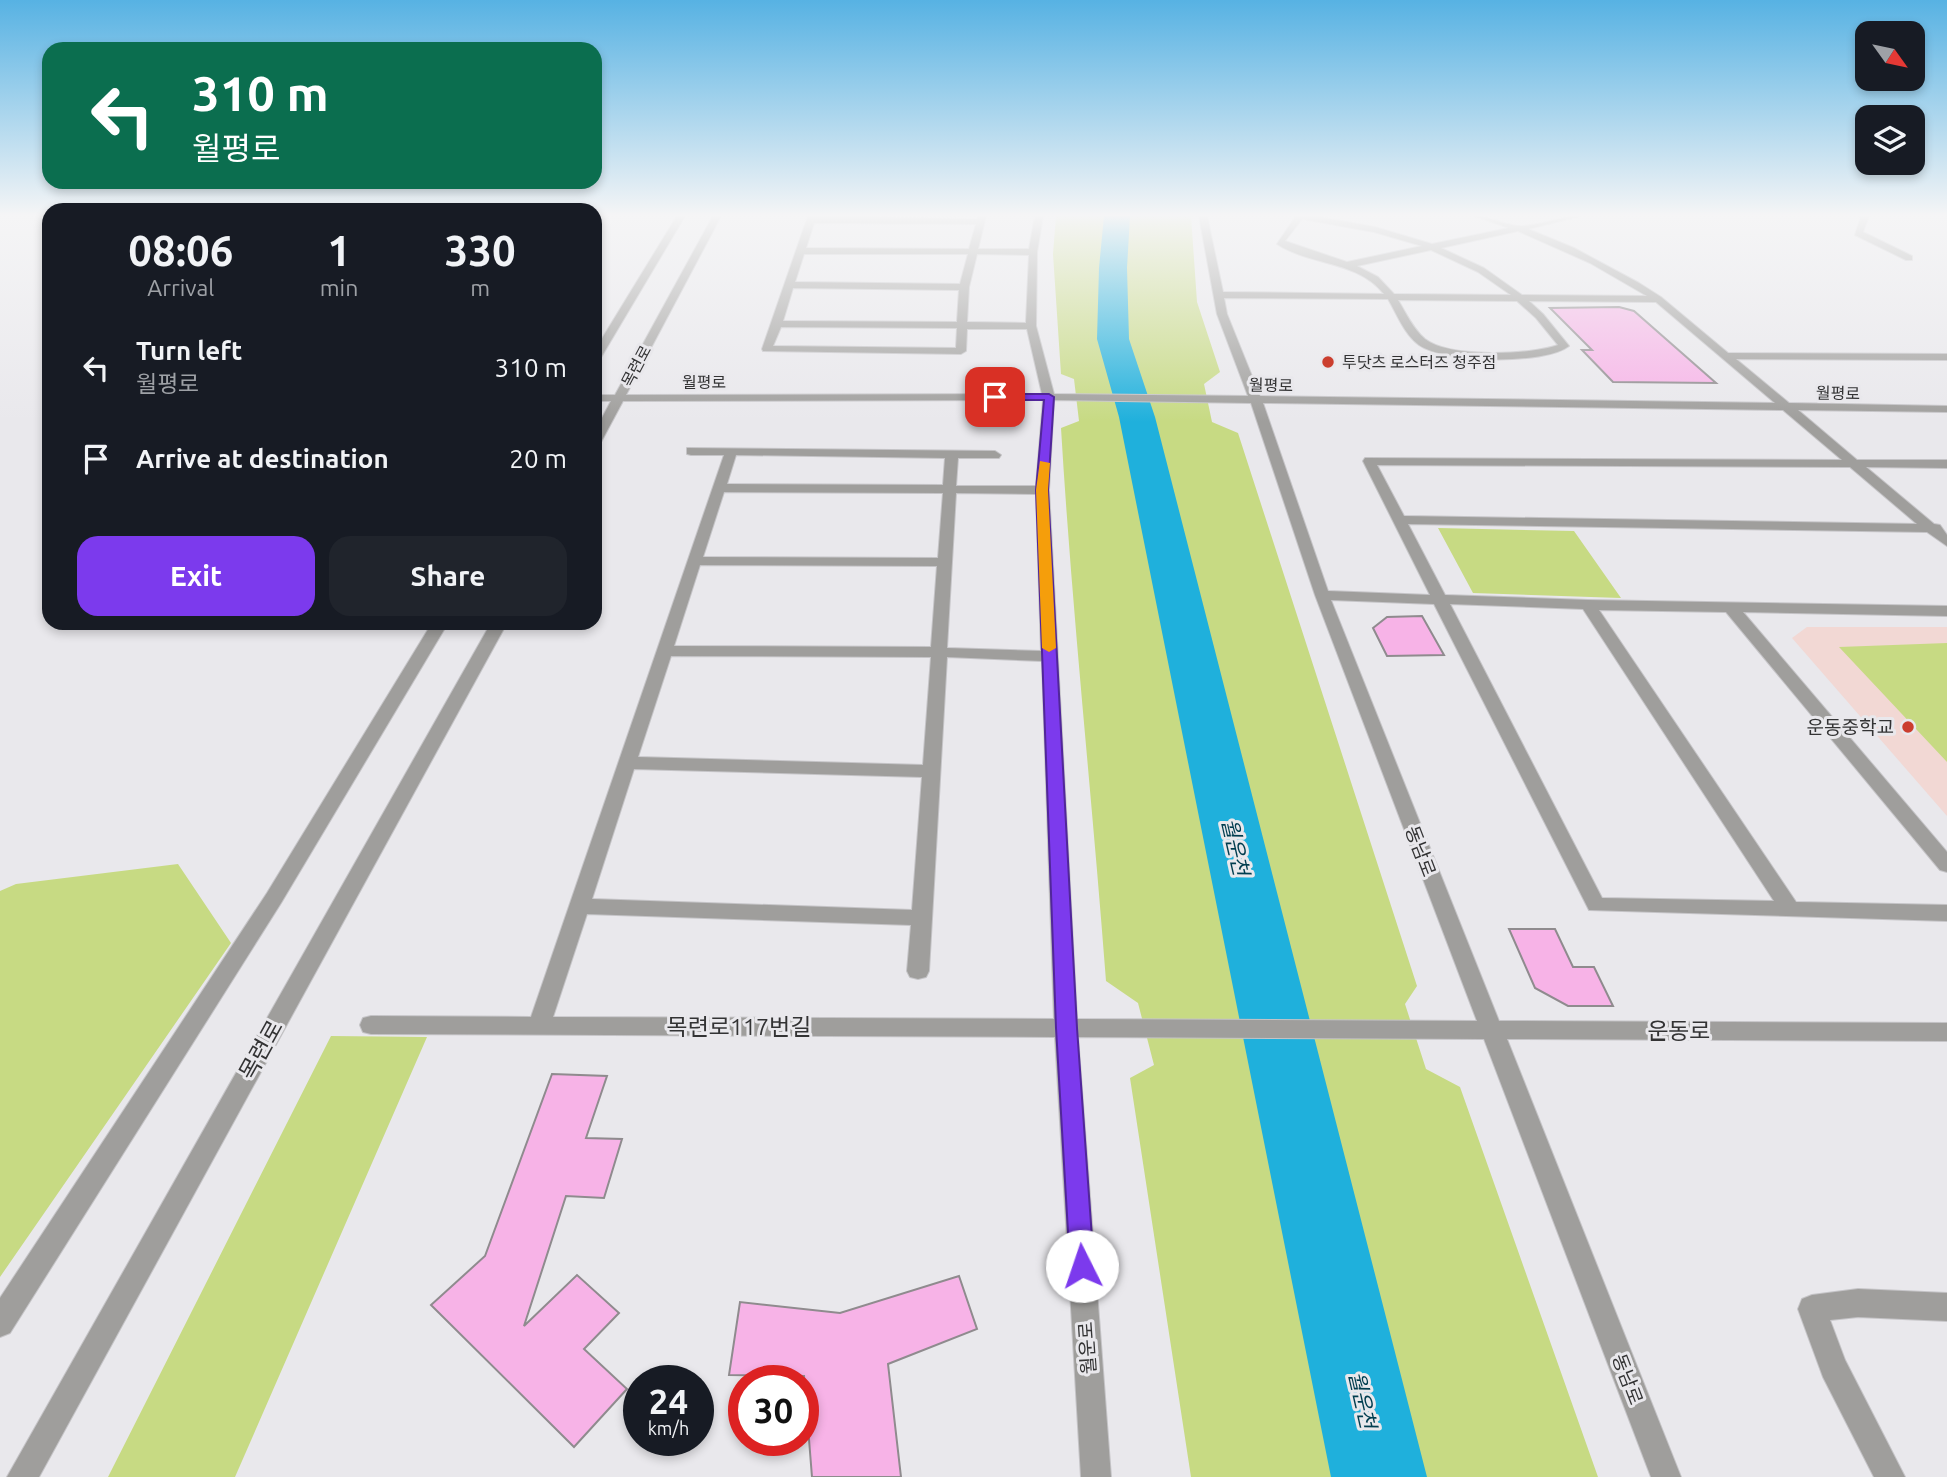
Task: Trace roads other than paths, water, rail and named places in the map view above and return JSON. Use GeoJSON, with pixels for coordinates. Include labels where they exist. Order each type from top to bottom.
{"type":"FeatureCollection","features":[{"type":"Feature","properties":{"kind":"street","name":"목련로"},"geometry":{"type":"LineString","coordinates":[[602,347],[640,285]]}},
{"type":"Feature","properties":{"kind":"street","name":"목련로"},"geometry":{"type":"LineString","coordinates":[[602,429],[680,285]]}},
{"type":"Feature","properties":{"kind":"street"},"geometry":{"type":"LineString","coordinates":[[790,285],[964,287],[961,351],[766,349],[790,285]]}},
{"type":"Feature","properties":{"kind":"street","name":"월운로"},"geometry":{"type":"LineString","coordinates":[[1033,285],[1031,326],[1049,397],[1042,490],[1049,656],[1066,1028],[1096,1477]]}},
{"type":"Feature","properties":{"kind":"street","name":"동남로"},"geometry":{"type":"LineString","coordinates":[[1217,285],[1222,314],[1256,401],[1322,595],[1666,1477]]}},
{"type":"Feature","properties":{"kind":"street"},"geometry":{"type":"LineString","coordinates":[[1381,285],[1392,297],[1416,336],[1424,345],[1439,351],[1540,354],[1557,351],[1564,346],[1506,285]]}},
{"type":"Feature","properties":{"kind":"street"},"geometry":{"type":"LineString","coordinates":[[1636,285],[1728,355],[1947,542]]}},
{"type":"Feature","properties":{"kind":"street"},"geometry":{"type":"LineString","coordinates":[[1219,295],[1658,299]]}},
{"type":"Feature","properties":{"kind":"street"},"geometry":{"type":"LineString","coordinates":[[777,324],[1031,326]]}},
{"type":"Feature","properties":{"kind":"street"},"geometry":{"type":"LineString","coordinates":[[1728,355],[1947,357]]}},
{"type":"Feature","properties":{"kind":"street","name":"월평로"},"geometry":{"type":"LineString","coordinates":[[602,398],[1049,397],[1947,409]]}},
{"type":"Feature","properties":{"kind":"street"},"geometry":{"type":"LineString","coordinates":[[691,451],[995,455]]}},
{"type":"Feature","properties":{"kind":"street"},"geometry":{"type":"LineString","coordinates":[[540,1026],[731,452]]}},
{"type":"Feature","properties":{"kind":"street"},"geometry":{"type":"LineString","coordinates":[[919,971],[952,454]]}},
{"type":"Feature","properties":{"kind":"street"},"geometry":{"type":"LineString","coordinates":[[1947,464],[1370,461],[1596,905],[1947,913]]}},
{"type":"Feature","properties":{"kind":"street"},"geometry":{"type":"LineString","coordinates":[[719,488],[1042,490]]}},
{"type":"Feature","properties":{"kind":"street"},"geometry":{"type":"LineString","coordinates":[[1399,520],[1947,528]]}},
{"type":"Feature","properties":{"kind":"street"},"geometry":{"type":"LineString","coordinates":[[695,561],[945,562]]}},
{"type":"Feature","properties":{"kind":"street"},"geometry":{"type":"LineString","coordinates":[[1322,595],[1588,606],[1947,611]]}},
{"type":"Feature","properties":{"kind":"street"},"geometry":{"type":"LineString","coordinates":[[1588,606],[1790,909]]}},
{"type":"Feature","properties":{"kind":"street"},"geometry":{"type":"LineString","coordinates":[[1732,609],[1947,865]]}},
{"type":"Feature","properties":{"kind":"street"},"geometry":{"type":"LineString","coordinates":[[0,1323],[274,898],[436,630]]}},
{"type":"Feature","properties":{"kind":"street","name":"목련로"},"geometry":{"type":"LineString","coordinates":[[22,1477],[495,630]]}},
{"type":"Feature","properties":{"kind":"street"},"geometry":{"type":"LineString","coordinates":[[664,651],[939,652],[1049,656]]}},
{"type":"Feature","properties":{"kind":"street"},"geometry":{"type":"LineString","coordinates":[[627,762],[932,772]]}},
{"type":"Feature","properties":{"kind":"street"},"geometry":{"type":"LineString","coordinates":[[580,906],[922,918]]}},
{"type":"Feature","properties":{"kind":"street","name":"목련로117번길"},"geometry":{"type":"LineString","coordinates":[[371,1025],[1411,1030]]}},
{"type":"Feature","properties":{"kind":"street","name":"운동로"},"geometry":{"type":"LineString","coordinates":[[1411,1030],[1947,1032]]}},
{"type":"Feature","properties":{"kind":"street"},"geometry":{"type":"LineString","coordinates":[[1890,1477],[1833,1367],[1812,1310],[1858,1303],[1947,1307]]}},
{"type":"Feature","properties":{"kind":"waterway","name":"월운천"},"geometry":{"type":"LineString","coordinates":[[1113,285],[1113,339],[1137,417],[1379,1477]]}},
{"type":"Feature","properties":{"kind":"place","name":"투닷츠 로스터즈 청주점"},"geometry":{"type":"Point","coordinates":[1328,362]}},
{"type":"Feature","properties":{"kind":"place","name":"운동중학교"},"geometry":{"type":"Point","coordinates":[1908,727]}}]}
